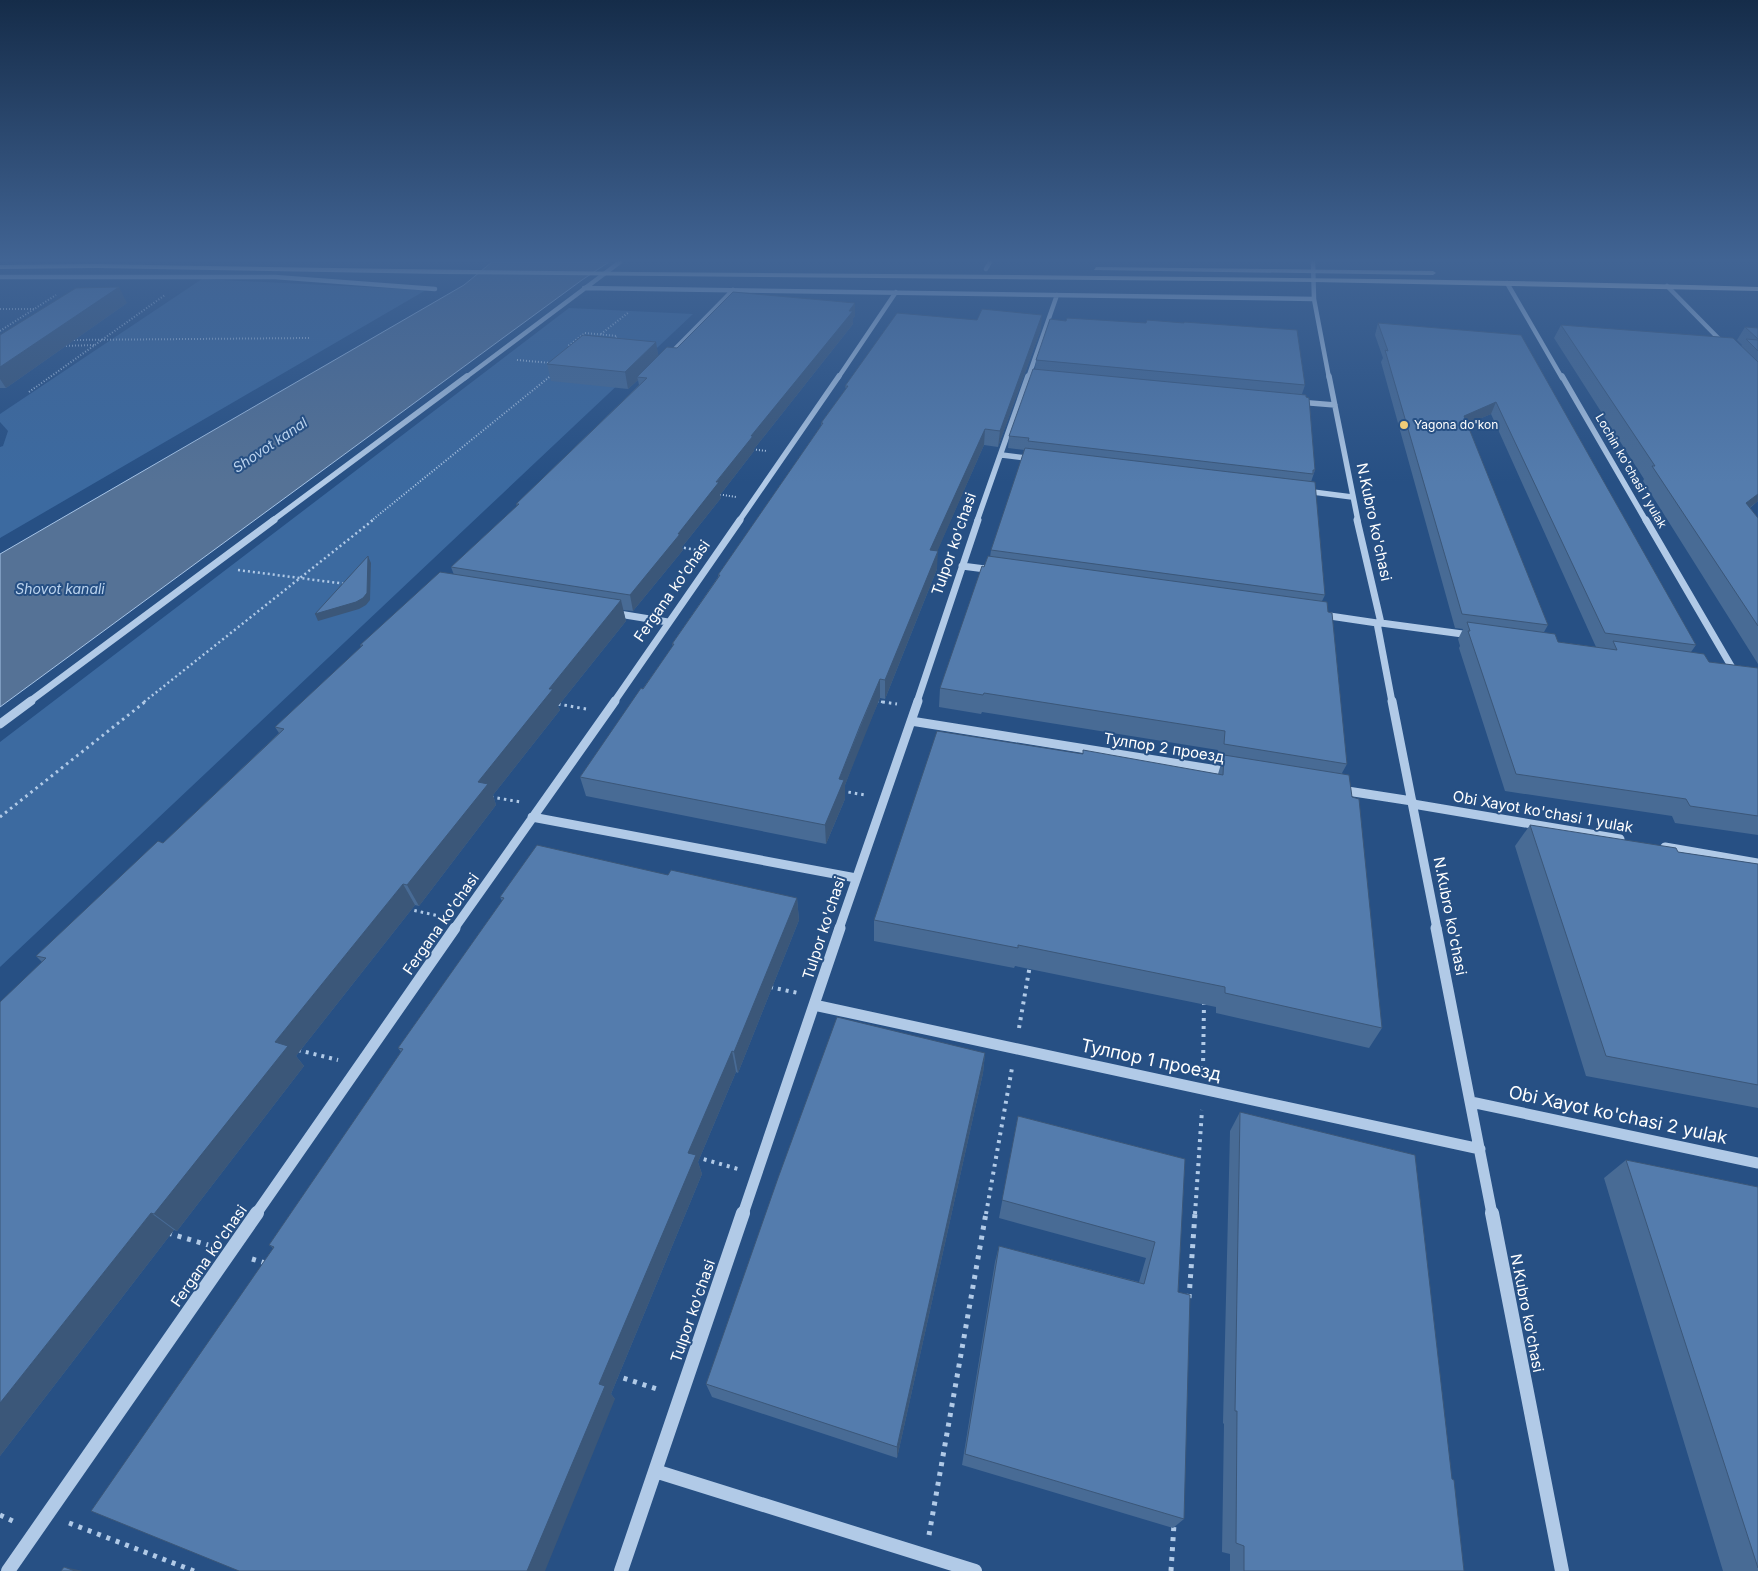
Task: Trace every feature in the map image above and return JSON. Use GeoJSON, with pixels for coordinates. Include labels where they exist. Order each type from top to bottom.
{"type":"FeatureCollection","features":[{"type":"Feature","properties":{"kind":"street"},"geometry":{"type":"LineString","coordinates":[[0,724],[520,335]]}},
{"type":"Feature","properties":{"kind":"street"},"geometry":{"type":"LineString","coordinates":[[660,364],[689,335]]}},
{"type":"Feature","properties":{"kind":"street","name":"Fergana ko'chasi"},"geometry":{"type":"LineString","coordinates":[[8,1571],[461,922],[532,817],[542,806],[668,622],[756,500],[867,335]]}},
{"type":"Feature","properties":{"kind":"street","name":"Tulpor ko'chasi"},"geometry":{"type":"LineString","coordinates":[[621,1571],[816,1001],[856,878],[885,799],[962,566],[1002,455],[1034,376],[1046,335]]}},
{"type":"Feature","properties":{"kind":"street","name":"N.Kubro ko'chasi"},"geometry":{"type":"LineString","coordinates":[[1321,335],[1352,497],[1379,623],[1412,803],[1562,1571]]}},
{"type":"Feature","properties":{"kind":"street","name":"Lochin ko'chasi 1 yulak"},"geometry":{"type":"LineString","coordinates":[[1539,335],[1738,672],[1724,670]]}},
{"type":"Feature","properties":{"kind":"street"},"geometry":{"type":"LineString","coordinates":[[1715,335],[1732,353]]}},
{"type":"Feature","properties":{"kind":"street"},"geometry":{"type":"LineString","coordinates":[[1289,401],[1335,405]]}},
{"type":"Feature","properties":{"kind":"street"},"geometry":{"type":"LineString","coordinates":[[1002,455],[1039,460]]}},
{"type":"Feature","properties":{"kind":"street"},"geometry":{"type":"LineString","coordinates":[[1296,490],[1352,497]]}},
{"type":"Feature","properties":{"kind":"street"},"geometry":{"type":"LineString","coordinates":[[962,566],[999,571]]}},
{"type":"Feature","properties":{"kind":"street"},"geometry":{"type":"LineString","coordinates":[[602,611],[668,622]]}},
{"type":"Feature","properties":{"kind":"street"},"geometry":{"type":"LineString","coordinates":[[1318,615],[1479,636]]}},
{"type":"Feature","properties":{"kind":"street","name":"Тулпор 2 проезд"},"geometry":{"type":"LineString","coordinates":[[911,721],[1237,773]]}},
{"type":"Feature","properties":{"kind":"street"},"geometry":{"type":"LineString","coordinates":[[1334,789],[1412,803]]}},
{"type":"Feature","properties":{"kind":"street","name":"Obi Xayot ko'chasi 1 yulak"},"geometry":{"type":"LineString","coordinates":[[1412,803],[1633,842]]}},
{"type":"Feature","properties":{"kind":"street"},"geometry":{"type":"LineString","coordinates":[[532,817],[856,878]]}},
{"type":"Feature","properties":{"kind":"street"},"geometry":{"type":"LineString","coordinates":[[1652,845],[1758,863]]}},
{"type":"Feature","properties":{"kind":"street","name":"Тулпор 1 проезд"},"geometry":{"type":"LineString","coordinates":[[816,1001],[1016,1048],[1480,1149]]}},
{"type":"Feature","properties":{"kind":"street","name":"Obi Xayot ko'chasi 2 yulak"},"geometry":{"type":"LineString","coordinates":[[1471,1102],[1758,1163]]}},
{"type":"Feature","properties":{"kind":"street"},"geometry":{"type":"LineString","coordinates":[[655,1471],[975,1571]]}},
{"type":"Feature","properties":{"kind":"path"},"geometry":{"type":"LineString","coordinates":[[29,392],[109,335]]}},
{"type":"Feature","properties":{"kind":"path"},"geometry":{"type":"LineString","coordinates":[[582,335],[568,346],[600,350],[617,336],[612,335]]}},
{"type":"Feature","properties":{"kind":"path"},"geometry":{"type":"LineString","coordinates":[[62,341],[309,338]]}},
{"type":"Feature","properties":{"kind":"path"},"geometry":{"type":"LineString","coordinates":[[57,346],[95,345]]}},
{"type":"Feature","properties":{"kind":"path"},"geometry":{"type":"LineString","coordinates":[[577,354],[584,348]]}},
{"type":"Feature","properties":{"kind":"path"},"geometry":{"type":"LineString","coordinates":[[490,358],[555,364]]}},
{"type":"Feature","properties":{"kind":"path"},"geometry":{"type":"LineString","coordinates":[[0,817],[487,429],[557,370]]}},
{"type":"Feature","properties":{"kind":"path"},"geometry":{"type":"LineString","coordinates":[[749,448],[787,453]]}},
{"type":"Feature","properties":{"kind":"path"},"geometry":{"type":"LineString","coordinates":[[717,494],[756,500]]}},
{"type":"Feature","properties":{"kind":"path"},"geometry":{"type":"LineString","coordinates":[[679,547],[718,553]]}},
{"type":"Feature","properties":{"kind":"path"},"geometry":{"type":"LineString","coordinates":[[210,567],[354,585]]}},
{"type":"Feature","properties":{"kind":"path"},"geometry":{"type":"LineString","coordinates":[[867,699],[916,707]]}},
{"type":"Feature","properties":{"kind":"path"},"geometry":{"type":"LineString","coordinates":[[548,702],[607,712]]}},
{"type":"Feature","properties":{"kind":"path"},"geometry":{"type":"LineString","coordinates":[[837,790],[885,799]]}},
{"type":"Feature","properties":{"kind":"path"},"geometry":{"type":"LineString","coordinates":[[484,795],[542,806]]}},
{"type":"Feature","properties":{"kind":"path"},"geometry":{"type":"LineString","coordinates":[[403,908],[461,922]]}},
{"type":"Feature","properties":{"kind":"path"},"geometry":{"type":"LineString","coordinates":[[926,1556],[1031,961]]}},
{"type":"Feature","properties":{"kind":"path"},"geometry":{"type":"LineString","coordinates":[[769,987],[816,1001]]}},
{"type":"Feature","properties":{"kind":"path"},"geometry":{"type":"LineString","coordinates":[[1188,1305],[1203,1089],[1204,1002]]}},
{"type":"Feature","properties":{"kind":"path"},"geometry":{"type":"LineString","coordinates":[[294,1049],[360,1066]]}},
{"type":"Feature","properties":{"kind":"path"},"geometry":{"type":"LineString","coordinates":[[690,1156],[756,1174]]}},
{"type":"Feature","properties":{"kind":"path"},"geometry":{"type":"LineString","coordinates":[[166,1233],[268,1264]]}},
{"type":"Feature","properties":{"kind":"path"},"geometry":{"type":"LineString","coordinates":[[605,1372],[680,1396]]}},
{"type":"Feature","properties":{"kind":"path"},"geometry":{"type":"LineString","coordinates":[[47,1514],[194,1571]]}},
{"type":"Feature","properties":{"kind":"path"},"geometry":{"type":"LineString","coordinates":[[1170,1571],[1174,1522]]}},
{"type":"Feature","properties":{"kind":"shaded area"},"geometry":{"type":"Polygon","coordinates":[[[118,335],[348,335],[0,538],[0,447],[3,446],[8,431],[0,422],[0,414],[118,335]]]}},
{"type":"Feature","properties":{"kind":"shaded area"},"geometry":{"type":"Polygon","coordinates":[[[533,335],[670,335],[0,967],[0,742],[533,335]]]}},
{"type":"Feature","properties":{"kind":"water","name":"Shovot kanali"},"geometry":{"type":"Polygon","coordinates":[[[377,335],[507,335],[0,707],[0,554],[377,335]]]}},
{"type":"Feature","properties":{"kind":"building"},"geometry":{"type":"Polygon","coordinates":[[[0,335],[47,335],[0,367],[0,335]]]}},
{"type":"Feature","properties":{"kind":"building"},"geometry":{"type":"Polygon","coordinates":[[[583,335],[656,342],[625,372],[547,364],[583,335]]]}},
{"type":"Feature","properties":{"kind":"building"},"geometry":{"type":"Polygon","coordinates":[[[690,335],[833,335],[751,436],[753,436],[678,534],[680,534],[630,595],[451,567],[519,504],[516,504],[647,378],[637,377],[667,347],[677,348],[690,335]]]}},
{"type":"Feature","properties":{"kind":"building"},"geometry":{"type":"Polygon","coordinates":[[[881,335],[1035,335],[1000,431],[985,429],[930,550],[938,551],[885,680],[880,679],[860,726],[839,779],[844,780],[825,825],[580,777],[641,688],[643,689],[674,644],[672,644],[720,575],[718,575],[848,386],[845,386],[881,335]]]}},
{"type":"Feature","properties":{"kind":"building"},"geometry":{"type":"Polygon","coordinates":[[[1044,335],[1298,335],[1305,385],[1036,360],[1044,335]]]}},
{"type":"Feature","properties":{"kind":"building"},"geometry":{"type":"Polygon","coordinates":[[[1382,335],[1521,335],[1696,645],[1605,633],[1496,402],[1464,416],[1548,625],[1462,614],[1385,350],[1388,351],[1382,335]]]}},
{"type":"Feature","properties":{"kind":"building"},"geometry":{"type":"Polygon","coordinates":[[[1568,335],[1697,335],[1733,338],[1758,362],[1758,494],[1746,503],[1758,518],[1758,626],[1652,466],[1655,466],[1568,335]]]}},
{"type":"Feature","properties":{"kind":"building"},"geometry":{"type":"Polygon","coordinates":[[[1746,339],[1758,340],[1758,351],[1746,339]]]}},
{"type":"Feature","properties":{"kind":"building"},"geometry":{"type":"Polygon","coordinates":[[[1033,369],[1306,395],[1309,398],[1315,470],[1313,470],[1313,474],[1028,441],[1029,438],[1009,436],[1033,369]]]}},
{"type":"Feature","properties":{"kind":"building"},"geometry":{"type":"Polygon","coordinates":[[[1025,448],[1315,482],[1325,595],[991,550],[1025,448]]]}},
{"type":"Feature","properties":{"kind":"building"},"geometry":{"type":"Polygon","coordinates":[[[368,556],[367,593],[363,598],[356,602],[315,614],[368,556]]]}},
{"type":"Feature","properties":{"kind":"building"},"geometry":{"type":"Polygon","coordinates":[[[988,556],[1327,602],[1328,612],[1332,613],[1347,764],[1224,744],[1225,731],[984,693],[983,695],[940,688],[982,566],[984,567],[988,556]]]}},
{"type":"Feature","properties":{"kind":"building"},"geometry":{"type":"Polygon","coordinates":[[[440,572],[621,600],[549,689],[553,689],[478,782],[488,784],[407,885],[403,884],[275,1042],[288,1046],[154,1214],[151,1213],[0,1403],[0,1002],[46,958],[36,956],[158,841],[163,843],[284,729],[275,727],[363,645],[360,645],[440,572]]]}},
{"type":"Feature","properties":{"kind":"building"},"geometry":{"type":"Polygon","coordinates":[[[1467,622],[1555,634],[1558,642],[1617,650],[1613,641],[1704,654],[1709,662],[1758,668],[1758,816],[1690,806],[1686,799],[1516,774],[1468,631],[1470,631],[1467,622]]]}},
{"type":"Feature","properties":{"kind":"building"},"geometry":{"type":"Polygon","coordinates":[[[937,731],[1083,754],[1083,750],[1223,775],[1224,755],[1349,775],[1352,797],[1359,799],[1382,1028],[1225,993],[1225,987],[1018,945],[1018,948],[874,920],[937,731]]]}},
{"type":"Feature","properties":{"kind":"building"},"geometry":{"type":"Polygon","coordinates":[[[1530,825],[1676,848],[1678,852],[1758,864],[1758,1085],[1606,1056],[1530,825]]]}},
{"type":"Feature","properties":{"kind":"building"},"geometry":{"type":"Polygon","coordinates":[[[537,845],[668,875],[671,870],[797,898],[734,1052],[732,1051],[688,1153],[696,1155],[599,1384],[605,1386],[527,1571],[239,1571],[91,1511],[274,1247],[269,1245],[403,1049],[398,1048],[504,898],[500,897],[537,845]]]}},
{"type":"Feature","properties":{"kind":"building"},"geometry":{"type":"Polygon","coordinates":[[[837,1017],[985,1053],[897,1447],[706,1384],[837,1017]]]}},
{"type":"Feature","properties":{"kind":"building"},"geometry":{"type":"Polygon","coordinates":[[[1240,1112],[1415,1155],[1464,1571],[1244,1571],[1244,1546],[1236,1543],[1237,1411],[1235,1411],[1240,1112]]]}},
{"type":"Feature","properties":{"kind":"building"},"geometry":{"type":"Polygon","coordinates":[[[1018,1116],[1185,1159],[1178,1292],[1190,1295],[1184,1519],[965,1454],[999,1246],[1144,1284],[1155,1242],[1002,1200],[1018,1116]]]}},
{"type":"Feature","properties":{"kind":"building"},"geometry":{"type":"Polygon","coordinates":[[[1626,1160],[1758,1187],[1758,1568],[1626,1160]]]}},
{"type":"Feature","properties":{"kind":"building"},"geometry":{"type":"Polygon","coordinates":[[[64,1567],[75,1571],[61,1571],[64,1567]]]}},
{"type":"Feature","properties":{"kind":"place","name":"Yagona do'kon"},"geometry":{"type":"Point","coordinates":[1404,425]}},
{"type":"Feature","properties":{"kind":"water label","name":"Shovot kanal"},"geometry":{"type":"Point","coordinates":[270,445]}}]}
